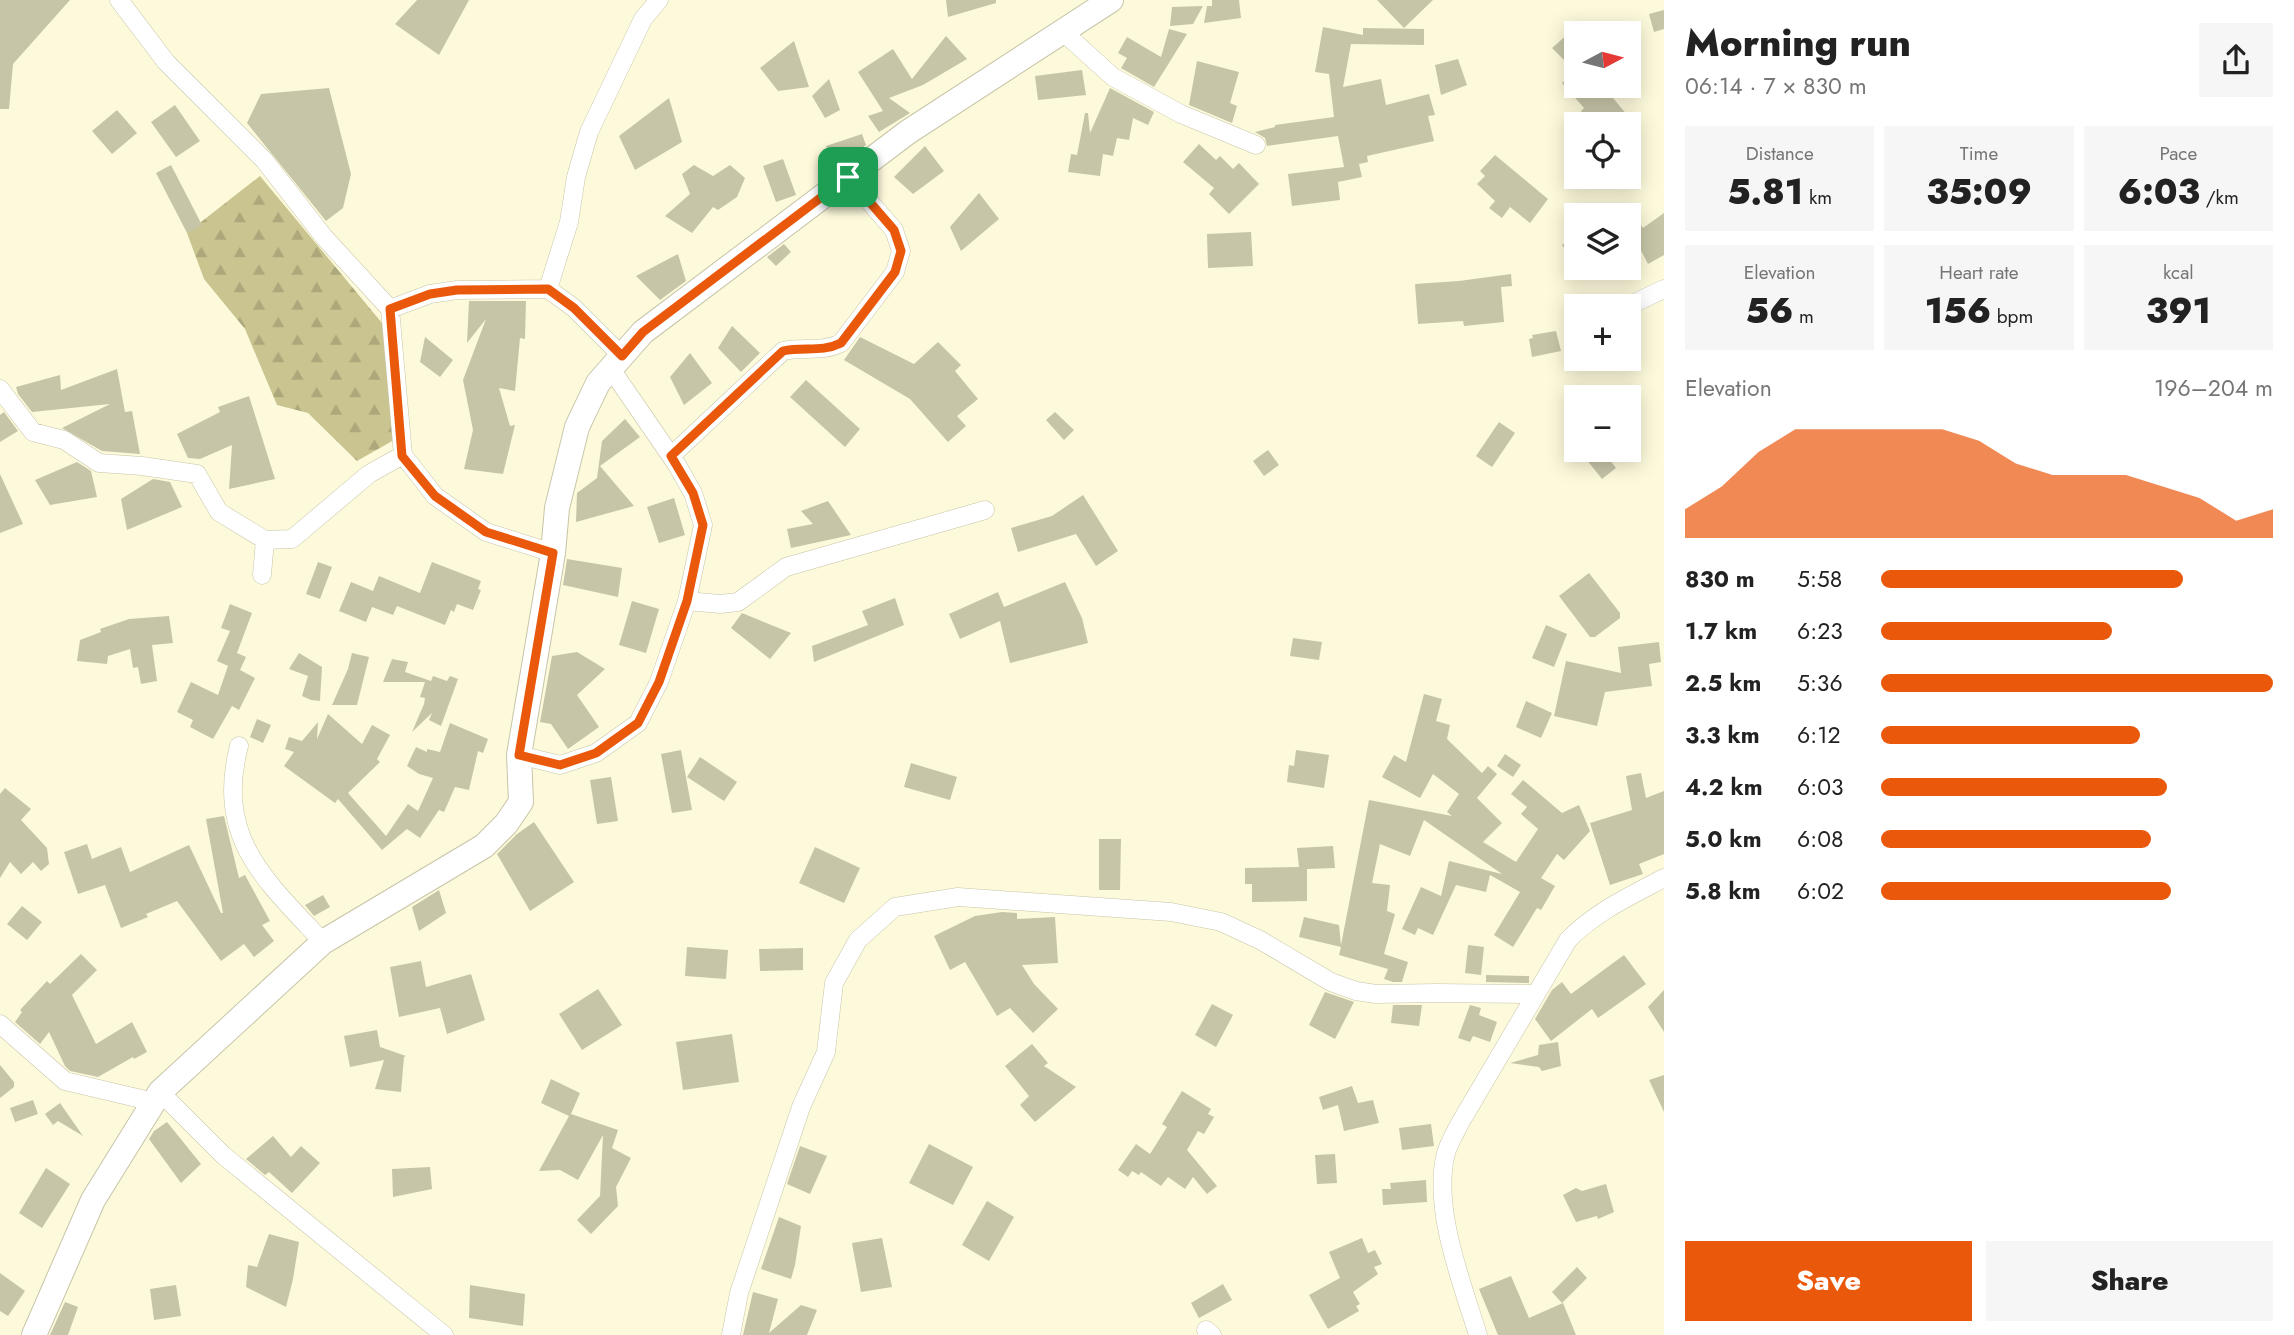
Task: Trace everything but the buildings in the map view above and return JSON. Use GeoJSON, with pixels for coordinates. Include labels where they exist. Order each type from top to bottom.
{"type":"FeatureCollection","features":[{"type":"Feature","properties":{"kind":"street"},"geometry":{"type":"LineString","coordinates":[[119,0],[166,62],[264,160],[324,237],[390,309],[402,456],[435,496],[486,532],[553,553]]}},
{"type":"Feature","properties":{"kind":"street"},"geometry":{"type":"LineString","coordinates":[[548,289],[569,222],[576,177],[589,132],[643,19],[659,0]]}},
{"type":"Feature","properties":{"kind":"street"},"geometry":{"type":"LineString","coordinates":[[34,1335],[93,1200],[157,1097],[323,942],[484,846],[506,824],[521,802],[519,755],[553,553],[557,508],[578,427],[598,383],[643,332],[908,132],[1111,0]]}},
{"type":"Feature","properties":{"kind":"street"},"geometry":{"type":"LineString","coordinates":[[1062,32],[1113,77],[1181,114],[1256,145]]}},
{"type":"Feature","properties":{"kind":"street"},"geometry":{"type":"LineString","coordinates":[[671,456],[783,351],[829,349],[841,343],[895,272],[901,251],[894,230],[848,177]]}},
{"type":"Feature","properties":{"kind":"street"},"geometry":{"type":"LineString","coordinates":[[390,309],[430,294],[457,290],[548,289],[574,308],[616,363],[693,493],[703,525],[687,601],[659,682],[638,723],[596,753],[560,765],[519,755]]}},
{"type":"Feature","properties":{"kind":"street"},"geometry":{"type":"LineString","coordinates":[[1641,300],[1664,289]]}},
{"type":"Feature","properties":{"kind":"street"},"geometry":{"type":"LineString","coordinates":[[0,390],[33,432],[65,440],[99,463],[197,474],[219,512],[265,540],[292,539],[369,474],[402,456]]}},
{"type":"Feature","properties":{"kind":"street"},"geometry":{"type":"LineString","coordinates":[[687,601],[720,604],[738,602],[786,567],[985,510]]}},
{"type":"Feature","properties":{"kind":"street"},"geometry":{"type":"LineString","coordinates":[[262,575],[265,540]]}},
{"type":"Feature","properties":{"kind":"street"},"geometry":{"type":"LineString","coordinates":[[239,746],[233,768],[235,822],[253,862],[323,942]]}},
{"type":"Feature","properties":{"kind":"street"},"geometry":{"type":"LineString","coordinates":[[1478,1335],[1450,1244],[1443,1194],[1446,1154],[1460,1123],[1568,940],[1584,924],[1621,900],[1664,878]]}},
{"type":"Feature","properties":{"kind":"street"},"geometry":{"type":"LineString","coordinates":[[731,1335],[738,1293],[801,1107],[827,1052],[834,983],[858,940],[895,907],[958,897],[1171,912],[1231,927],[1260,940],[1331,982],[1356,991],[1376,994],[1536,994]]}},
{"type":"Feature","properties":{"kind":"street"},"geometry":{"type":"LineString","coordinates":[[0,1024],[65,1082],[157,1097],[223,1155],[444,1335]]}},
{"type":"Feature","properties":{"kind":"green space"},"geometry":{"type":"Polygon","coordinates":[[[260,176],[382,323],[394,440],[357,461],[308,413],[277,405],[245,329],[204,279],[187,233],[260,176]]]}},
{"type":"Feature","properties":{"kind":"route"},"geometry":{"type":"LineString","coordinates":[[848,177],[894,230],[901,251],[895,272],[858,317],[841,343],[829,349],[783,351],[671,456],[693,493],[703,525],[687,601],[659,682],[638,723],[596,753],[560,765],[519,755],[553,553],[486,532],[435,496],[402,456],[390,309],[430,294],[457,290],[548,289],[574,308],[622,356],[643,332],[848,177]]}}]}
